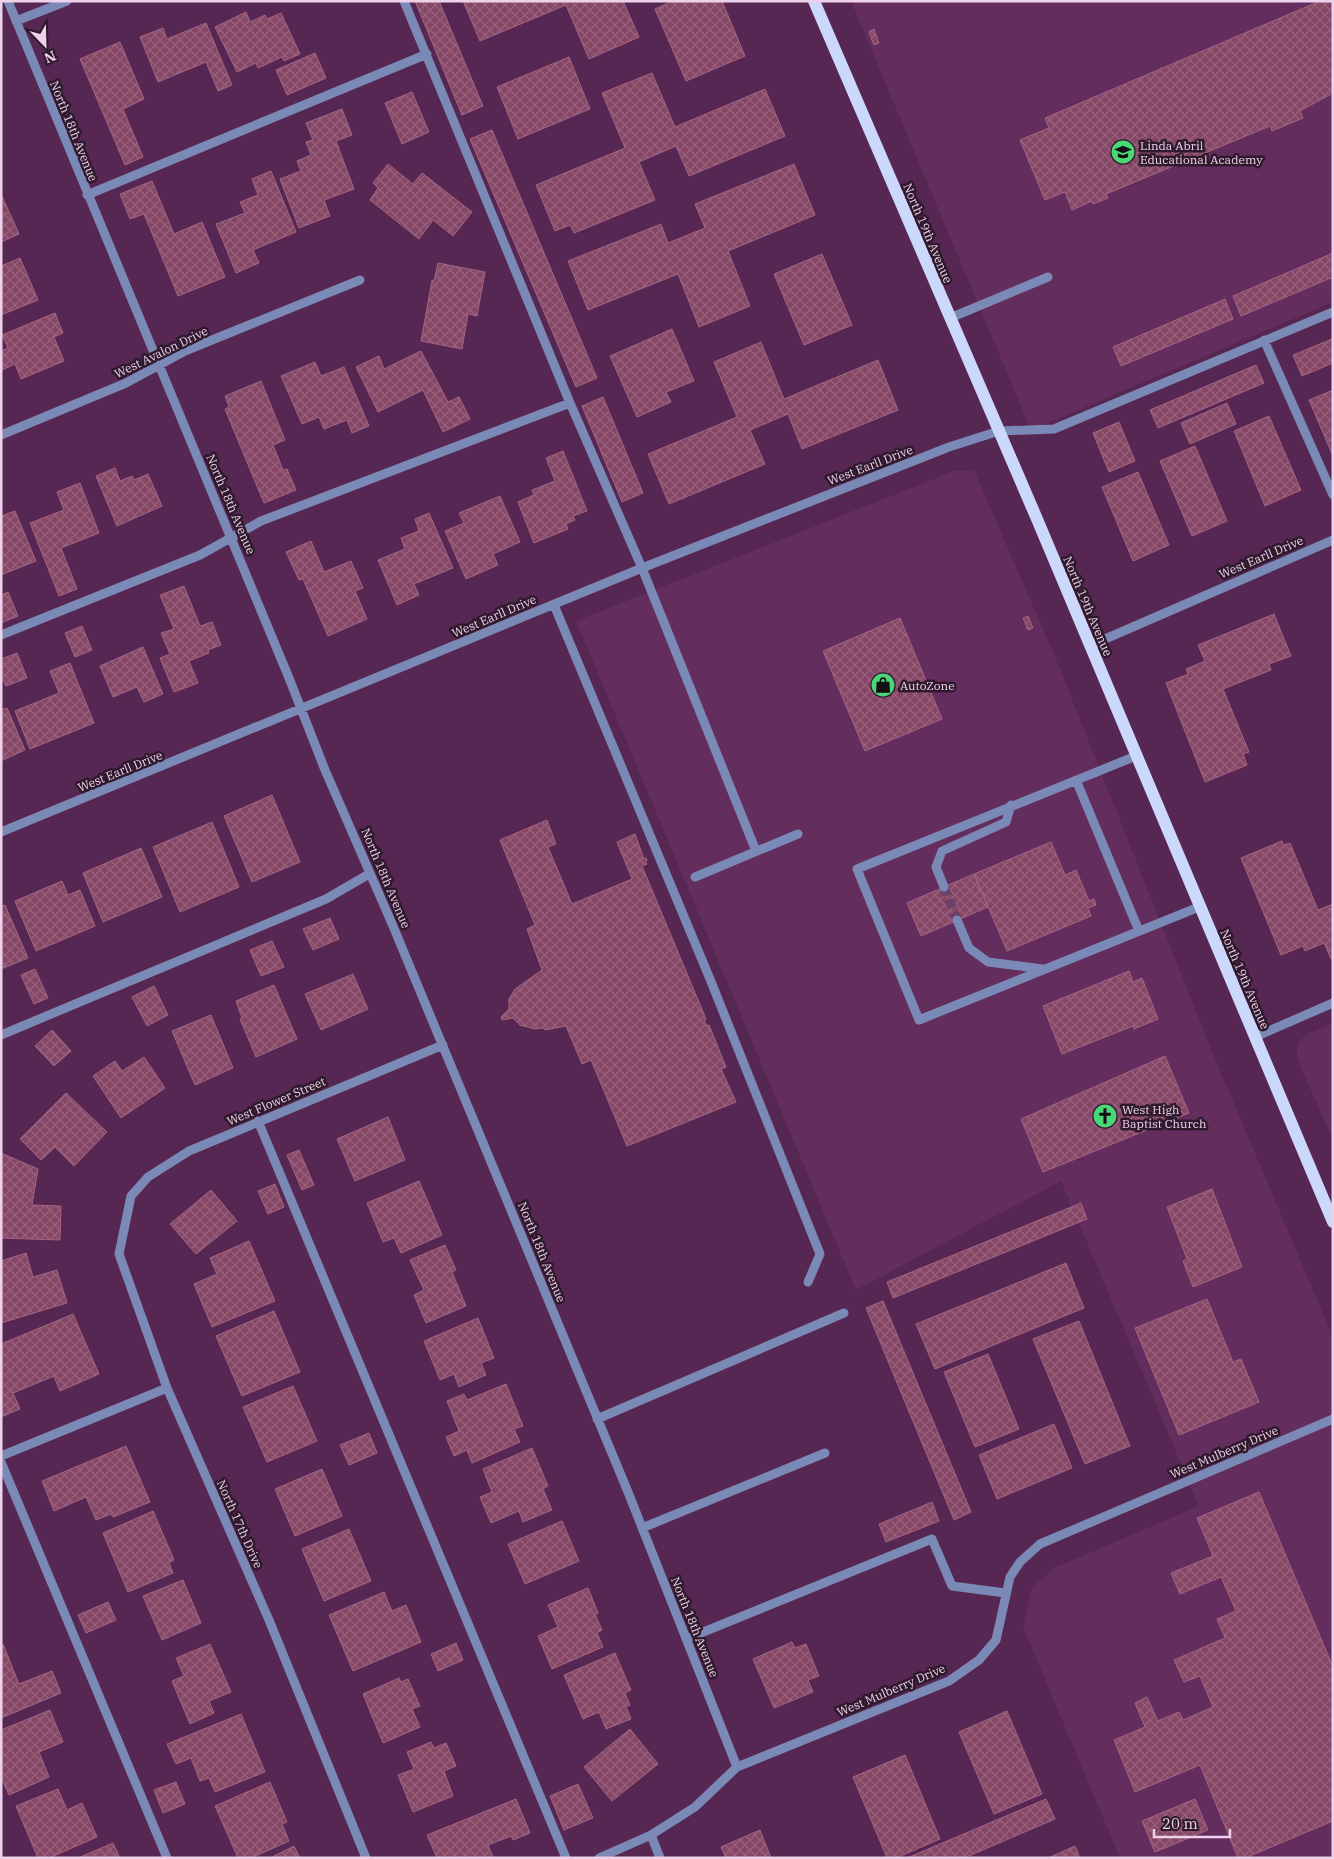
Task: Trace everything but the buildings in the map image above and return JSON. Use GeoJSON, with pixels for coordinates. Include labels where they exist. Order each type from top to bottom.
{"type":"FeatureCollection","features":[{"type":"Feature","properties":{"kind":"main road","name":"North 19th Avenue"},"geometry":{"type":"LineString","coordinates":[[814,1],[999,431],[1333,1222]]}},
{"type":"Feature","properties":{"kind":"street","name":"North 18th Avenue"},"geometry":{"type":"LineString","coordinates":[[8,1],[369,874],[443,1045],[642,1528],[737,1767]]}},
{"type":"Feature","properties":{"kind":"street"},"geometry":{"type":"LineString","coordinates":[[16,22],[67,1]]}},
{"type":"Feature","properties":{"kind":"street"},"geometry":{"type":"LineString","coordinates":[[404,1],[570,403],[642,568],[756,851]]}},
{"type":"Feature","properties":{"kind":"street"},"geometry":{"type":"LineString","coordinates":[[87,195],[427,54]]}},
{"type":"Feature","properties":{"kind":"street"},"geometry":{"type":"LineString","coordinates":[[950,318],[1048,277]]}},
{"type":"Feature","properties":{"kind":"street","name":"West Avalon Drive"},"geometry":{"type":"LineString","coordinates":[[1,435],[126,383],[186,351],[360,280]]}},
{"type":"Feature","properties":{"kind":"street","name":"West Earll Drive"},"geometry":{"type":"LineString","coordinates":[[1,832],[302,710],[642,568],[950,447],[999,431],[1054,429],[1333,312]]}},
{"type":"Feature","properties":{"kind":"street"},"geometry":{"type":"LineString","coordinates":[[1264,340],[1333,495]]}},
{"type":"Feature","properties":{"kind":"street"},"geometry":{"type":"LineString","coordinates":[[1,635],[200,555],[261,521],[570,403]]}},
{"type":"Feature","properties":{"kind":"street","name":"West Earll Drive"},"geometry":{"type":"LineString","coordinates":[[1089,646],[1333,540]]}},
{"type":"Feature","properties":{"kind":"street"},"geometry":{"type":"LineString","coordinates":[[554,605],[710,979],[820,1254],[808,1282]]}},
{"type":"Feature","properties":{"kind":"street"},"geometry":{"type":"LineString","coordinates":[[1136,756],[856,869],[919,1020],[1199,908]]}},
{"type":"Feature","properties":{"kind":"street"},"geometry":{"type":"LineString","coordinates":[[1076,780],[1139,931]]}},
{"type":"Feature","properties":{"kind":"street"},"geometry":{"type":"LineString","coordinates":[[944,887],[936,867],[942,851],[1006,822],[1012,805]]}},
{"type":"Feature","properties":{"kind":"street"},"geometry":{"type":"LineString","coordinates":[[695,877],[798,834]]}},
{"type":"Feature","properties":{"kind":"street"},"geometry":{"type":"LineString","coordinates":[[1,1035],[326,899],[369,874]]}},
{"type":"Feature","properties":{"kind":"street"},"geometry":{"type":"LineString","coordinates":[[957,920],[968,948],[988,962],[1044,970]]}},
{"type":"Feature","properties":{"kind":"street"},"geometry":{"type":"LineString","coordinates":[[1255,1037],[1333,1003]]}},
{"type":"Feature","properties":{"kind":"street","name":"West Flower Street"},"geometry":{"type":"LineString","coordinates":[[131,1196],[148,1177],[189,1151],[443,1045]]}},
{"type":"Feature","properties":{"kind":"street"},"geometry":{"type":"LineString","coordinates":[[258,1121],[566,1858]]}},
{"type":"Feature","properties":{"kind":"street","name":"North 17th Drive"},"geometry":{"type":"LineString","coordinates":[[131,1196],[119,1254],[167,1388],[269,1620],[366,1858]]}},
{"type":"Feature","properties":{"kind":"street"},"geometry":{"type":"LineString","coordinates":[[597,1419],[844,1314]]}},
{"type":"Feature","properties":{"kind":"street"},"geometry":{"type":"LineString","coordinates":[[1,1456],[167,1388]]}},
{"type":"Feature","properties":{"kind":"street","name":"West Mulberry Drive"},"geometry":{"type":"LineString","coordinates":[[599,1858],[651,1835],[695,1806],[737,1767],[949,1681],[979,1660],[996,1640],[1010,1577],[1020,1562],[1040,1544],[1333,1419]]}},
{"type":"Feature","properties":{"kind":"street"},"geometry":{"type":"LineString","coordinates":[[642,1528],[825,1453]]}},
{"type":"Feature","properties":{"kind":"street"},"geometry":{"type":"LineString","coordinates":[[1,1462],[167,1858]]}},
{"type":"Feature","properties":{"kind":"street"},"geometry":{"type":"LineString","coordinates":[[686,1639],[932,1539],[952,1586],[1005,1593]]}},
{"type":"Feature","properties":{"kind":"street"},"geometry":{"type":"LineString","coordinates":[[651,1835],[660,1858]]}},
{"type":"Feature","properties":{"kind":"shaded area","name":"Linda Abril Educational Academy"},"geometry":{"type":"Polygon","coordinates":[[[851,1],[1333,1],[1333,302],[1031,430],[851,1]]]}},
{"type":"Feature","properties":{"kind":"shaded area"},"geometry":{"type":"Polygon","coordinates":[[[974,470],[1056,659],[1213,1054],[1333,1337],[1333,1858],[1120,1858],[1023,1627],[1032,1588],[1054,1568],[1199,1506],[1061,1181],[856,1290],[576,621],[954,471],[974,470]]]}},
{"type":"Feature","properties":{"kind":"shaded area"},"geometry":{"type":"Polygon","coordinates":[[[1333,1023],[1333,1140],[1297,1059],[1297,1051],[1298,1043],[1307,1034],[1333,1023]]]}},
{"type":"Feature","properties":{"kind":"tunnel"},"geometry":{"type":"LineString","coordinates":[[944,887],[957,920]]}},
{"type":"Feature","properties":{"kind":"place","name":"Linda Abril Educational Academy"},"geometry":{"type":"Point","coordinates":[1123,152]}},
{"type":"Feature","properties":{"kind":"place","name":"AutoZone"},"geometry":{"type":"Point","coordinates":[883,685]}},
{"type":"Feature","properties":{"kind":"place","name":"West High Baptist Church"},"geometry":{"type":"Point","coordinates":[1105,1116]}}]}
